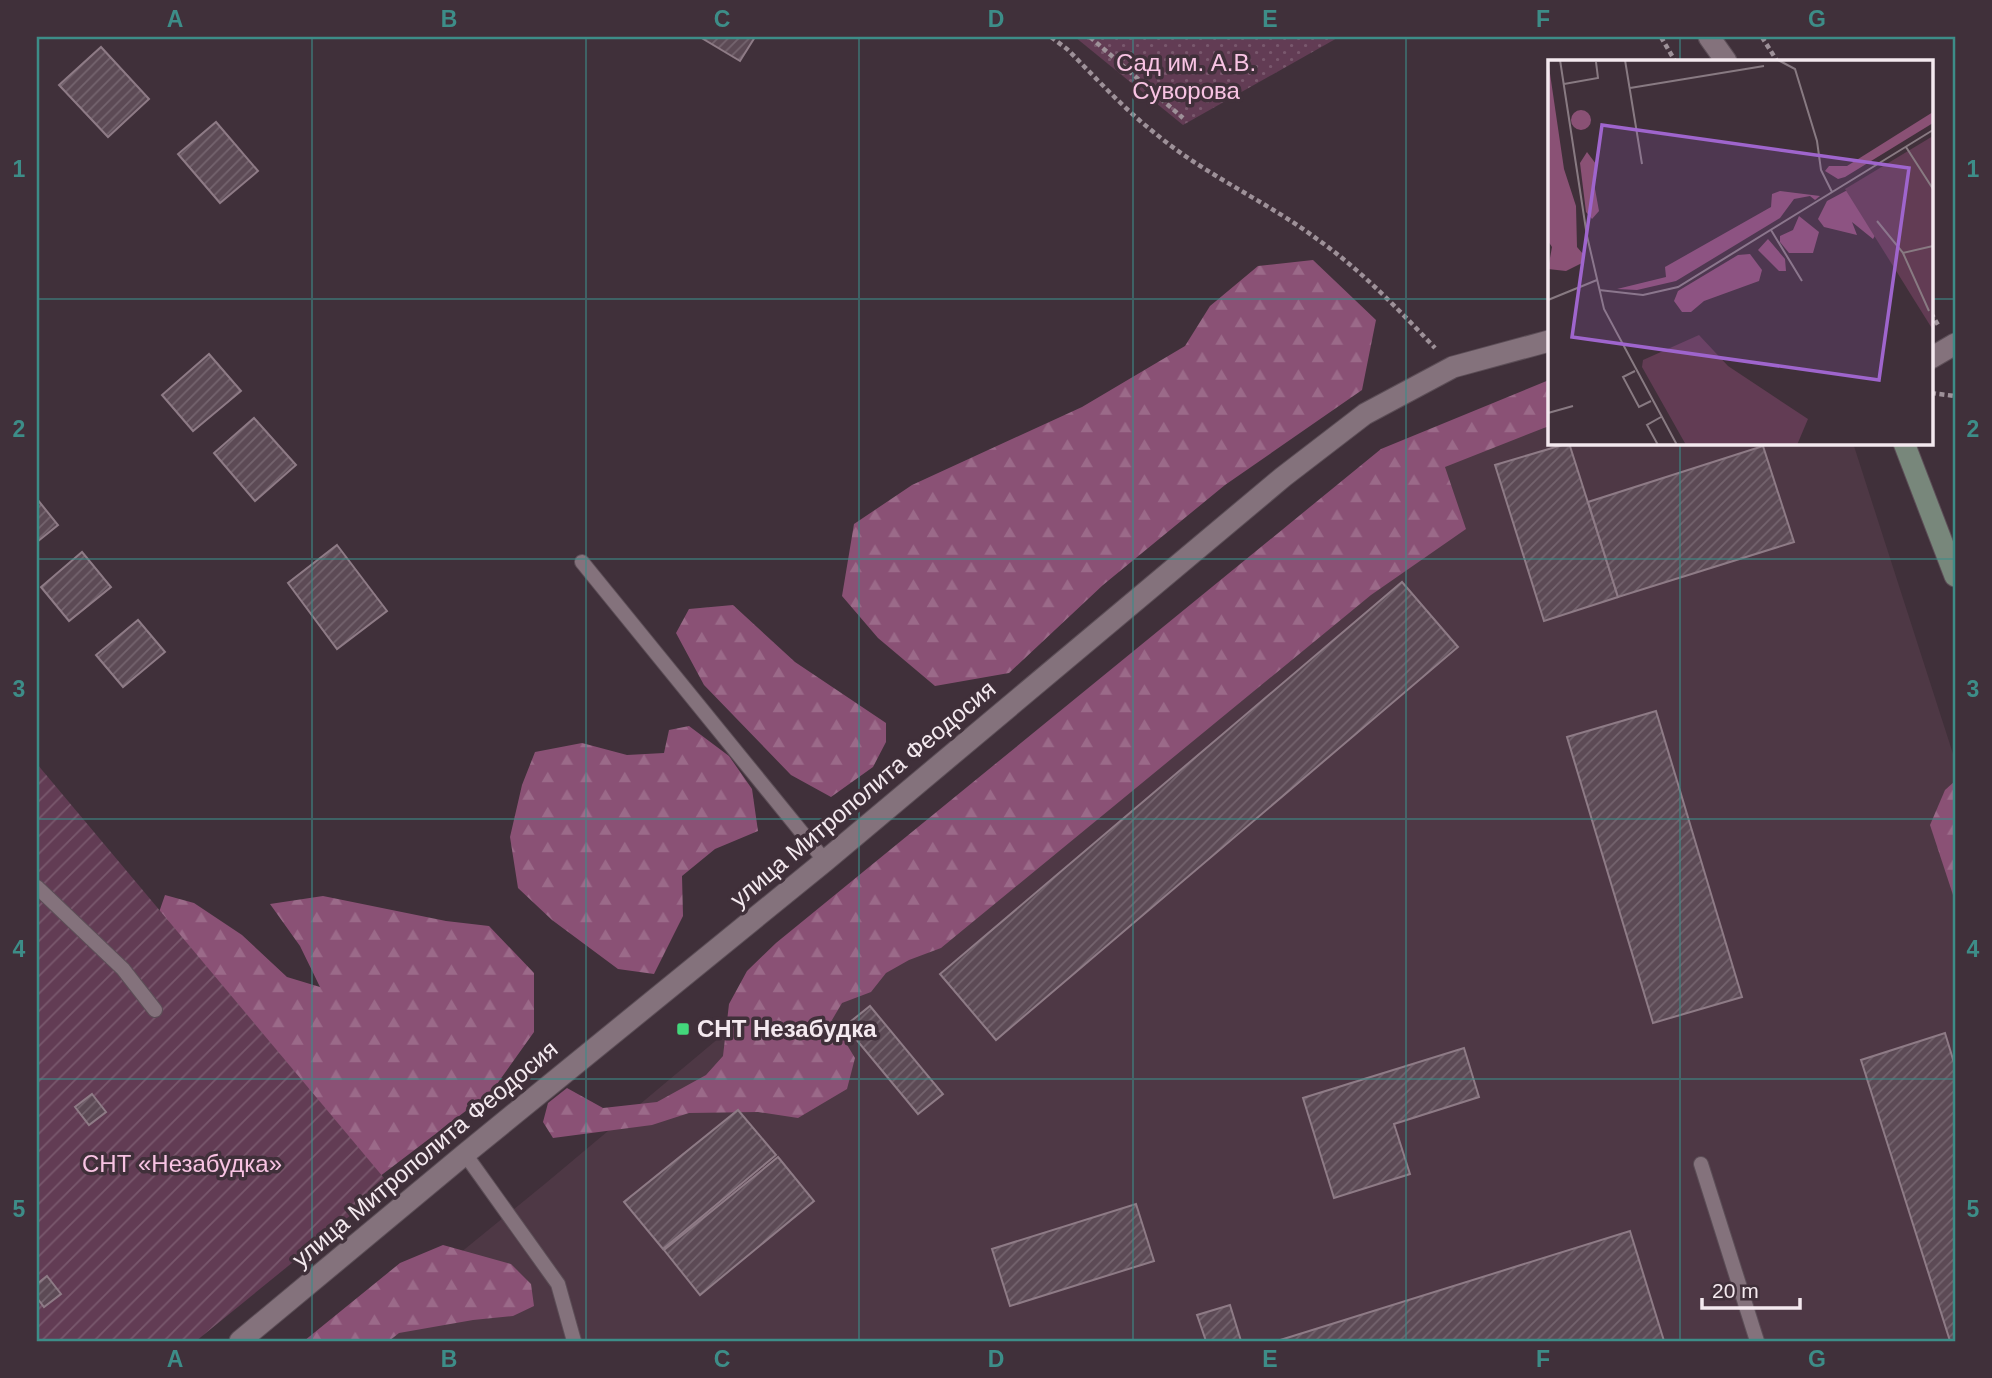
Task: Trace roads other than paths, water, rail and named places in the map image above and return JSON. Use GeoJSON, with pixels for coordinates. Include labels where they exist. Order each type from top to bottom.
{"type":"FeatureCollection","features":[{"type":"Feature","properties":{"kind":"street"},"geometry":{"type":"LineString","coordinates":[[1709,37],[1725,60]]}},
{"type":"Feature","properties":{"kind":"street","name":"улица Митрополита Феодосия"},"geometry":{"type":"LineString","coordinates":[[240,1341],[825,861],[1283,477],[1365,414],[1453,367],[1548,341]]}},
{"type":"Feature","properties":{"kind":"street"},"geometry":{"type":"LineString","coordinates":[[1932,357],[1955,344]]}},
{"type":"Feature","properties":{"kind":"street"},"geometry":{"type":"LineString","coordinates":[[1904,444],[1955,576]]}},
{"type":"Feature","properties":{"kind":"lane"},"geometry":{"type":"LineString","coordinates":[[582,562],[825,861]]}},
{"type":"Feature","properties":{"kind":"lane"},"geometry":{"type":"LineString","coordinates":[[37,887],[123,969],[155,1010]]}},
{"type":"Feature","properties":{"kind":"lane"},"geometry":{"type":"LineString","coordinates":[[465,1154],[558,1284],[574,1341]]}},
{"type":"Feature","properties":{"kind":"lane"},"geometry":{"type":"LineString","coordinates":[[1701,1164],[1757,1341]]}},
{"type":"Feature","properties":{"kind":"place","name":"СНТ Незабудка"},"geometry":{"type":"Point","coordinates":[683,1029]}},
{"type":"Feature","properties":{"kind":"park label","name":"Сад им. А.В. Суворова"},"geometry":{"type":"Point","coordinates":[1186,77]}},
{"type":"Feature","properties":{"kind":"park label","name":"СНТ «Незабудка»"},"geometry":{"type":"Point","coordinates":[182,1164]}}]}
